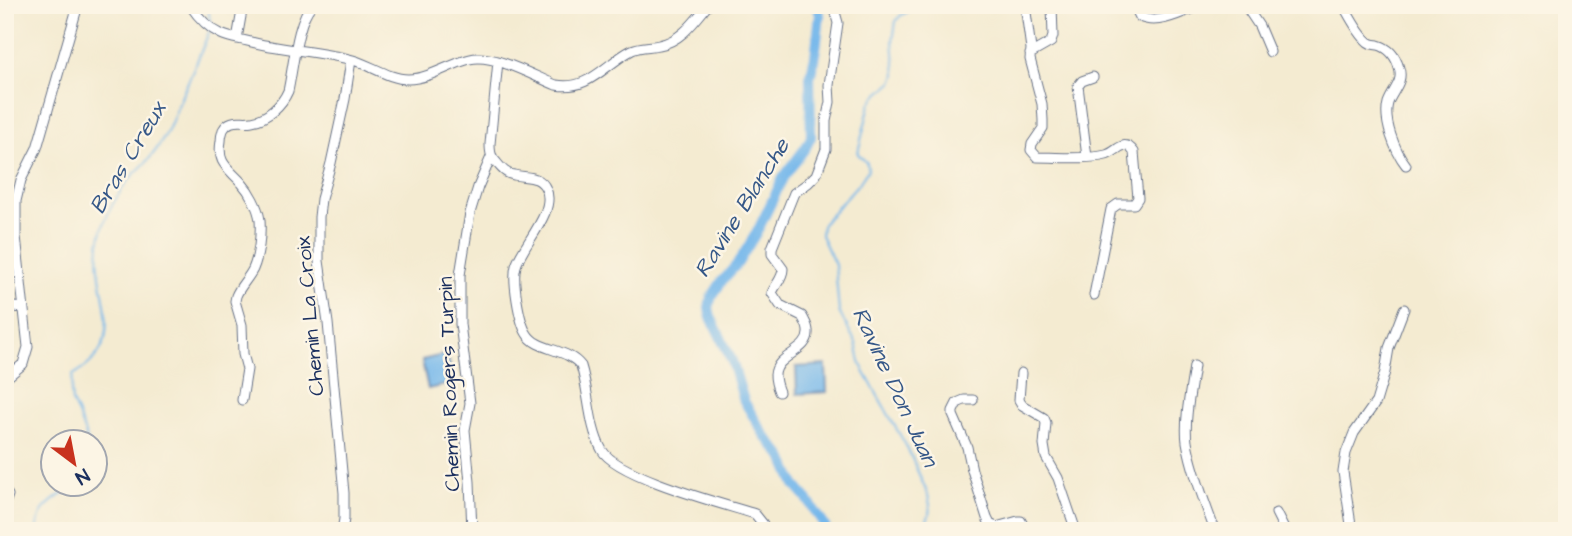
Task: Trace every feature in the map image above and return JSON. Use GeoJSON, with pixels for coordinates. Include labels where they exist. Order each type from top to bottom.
{"type":"FeatureCollection","features":[{"type":"Feature","properties":{"kind":"street"},"geometry":{"type":"LineString","coordinates":[[7,378],[23,364],[28,347],[16,236],[16,201],[21,180],[37,148],[78,5]]}},
{"type":"Feature","properties":{"kind":"street"},"geometry":{"type":"LineString","coordinates":[[190,5],[205,23],[220,33],[259,44],[351,60],[398,78],[426,75],[470,59],[484,58],[563,86],[578,85],[592,79],[634,48],[660,45],[674,40],[684,33],[708,5]]}},
{"type":"Feature","properties":{"kind":"street"},"geometry":{"type":"LineString","coordinates":[[237,38],[243,5]]}},
{"type":"Feature","properties":{"kind":"street"},"geometry":{"type":"LineString","coordinates":[[242,400],[247,369],[243,354],[242,325],[235,301],[257,256],[260,223],[259,214],[249,193],[223,164],[219,152],[222,133],[228,125],[237,120],[258,120],[281,104],[288,91],[303,17],[312,5]]}},
{"type":"Feature","properties":{"kind":"street"},"geometry":{"type":"LineString","coordinates":[[779,392],[775,375],[777,367],[783,359],[804,344],[808,330],[802,316],[780,305],[772,293],[783,274],[783,269],[772,254],[772,248],[794,193],[816,175],[825,149],[829,85],[838,23],[833,5]]}},
{"type":"Feature","properties":{"kind":"street"},"geometry":{"type":"LineString","coordinates":[[1025,5],[1030,54],[1044,120],[1043,128],[1031,150],[1037,157],[1107,155],[1126,145],[1134,152],[1138,198],[1134,204],[1118,204],[1111,209],[1094,295]]}},
{"type":"Feature","properties":{"kind":"street"},"geometry":{"type":"LineString","coordinates":[[1030,54],[1051,42],[1052,5]]}},
{"type":"Feature","properties":{"kind":"street"},"geometry":{"type":"LineString","coordinates":[[1134,5],[1140,17],[1149,20],[1166,18],[1201,5]]}},
{"type":"Feature","properties":{"kind":"street"},"geometry":{"type":"LineString","coordinates":[[1245,5],[1259,26],[1270,52]]}},
{"type":"Feature","properties":{"kind":"street"},"geometry":{"type":"LineString","coordinates":[[1343,5],[1366,40],[1388,50],[1400,69],[1399,82],[1387,111],[1394,147],[1406,165]]}},
{"type":"Feature","properties":{"kind":"street","name":"Chemin La Croix"},"geometry":{"type":"LineString","coordinates":[[342,531],[344,493],[328,323],[319,261],[318,217],[345,99],[351,60]]}},
{"type":"Feature","properties":{"kind":"street"},"geometry":{"type":"LineString","coordinates":[[498,61],[491,157],[504,171],[541,181],[548,194],[547,207],[541,222],[516,266],[514,283],[522,324],[527,334],[533,341],[574,358],[581,366],[597,439],[610,460],[644,478],[755,514],[764,524],[765,531]]}},
{"type":"Feature","properties":{"kind":"street"},"geometry":{"type":"LineString","coordinates":[[1087,157],[1078,86],[1082,81],[1093,77]]}},
{"type":"Feature","properties":{"kind":"street","name":"Chemin Rogers Turpin"},"geometry":{"type":"LineString","coordinates":[[472,531],[465,430],[470,403],[460,324],[460,275],[470,213],[491,157]]}},
{"type":"Feature","properties":{"kind":"street"},"geometry":{"type":"LineString","coordinates":[[5,306],[23,308]]}},
{"type":"Feature","properties":{"kind":"street"},"geometry":{"type":"LineString","coordinates":[[1352,531],[1343,472],[1346,453],[1354,433],[1376,402],[1389,348],[1404,310]]}},
{"type":"Feature","properties":{"kind":"street"},"geometry":{"type":"LineString","coordinates":[[1194,366],[1188,403],[1187,440],[1215,531]]}},
{"type":"Feature","properties":{"kind":"street"},"geometry":{"type":"LineString","coordinates":[[1021,373],[1019,400],[1022,405],[1044,418],[1046,457],[1058,478],[1076,531]]}},
{"type":"Feature","properties":{"kind":"street"},"geometry":{"type":"LineString","coordinates":[[973,400],[957,403],[953,415],[967,447],[990,524],[996,527],[1021,521],[1026,531]]}},
{"type":"Feature","properties":{"kind":"street"},"geometry":{"type":"LineString","coordinates":[[1276,513],[1285,531]]}},
{"type":"Feature","properties":{"kind":"water"},"geometry":{"type":"Polygon","coordinates":[[[447,354],[454,383],[428,389],[422,360],[447,354]]]}},
{"type":"Feature","properties":{"kind":"water"},"geometry":{"type":"Polygon","coordinates":[[[826,365],[827,392],[797,394],[796,367],[826,365]]]}},
{"type":"Feature","properties":{"kind":"waterway","name":"Bras Creux"},"geometry":{"type":"LineString","coordinates":[[208,5],[210,23]]}},
{"type":"Feature","properties":{"kind":"waterway","name":"Ravine Blanche"},"geometry":{"type":"LineString","coordinates":[[817,5],[820,15],[810,77],[811,137],[783,178],[758,230],[738,263],[711,298],[709,308],[732,361],[744,401],[765,436],[783,457],[795,485],[807,499],[826,531]]}},
{"type":"Feature","properties":{"kind":"waterway","name":"Ravine Don Juan"},"geometry":{"type":"LineString","coordinates":[[920,5],[896,21],[893,41],[896,75],[893,82],[870,104],[859,148],[858,154],[867,163],[868,170],[826,220],[821,235],[835,265],[839,312],[856,343],[865,373],[908,449],[928,495],[929,515],[923,531]]}},
{"type":"Feature","properties":{"kind":"waterway","name":"Bras Creux"},"geometry":{"type":"LineString","coordinates":[[83,428],[72,402],[71,391],[73,375],[92,361],[102,346],[106,330],[98,258],[102,231],[119,194],[165,136],[209,32]]}},
{"type":"Feature","properties":{"kind":"waterway","name":"Bras Creux"},"geometry":{"type":"LineString","coordinates":[[36,531],[44,509],[56,498]]}}]}
